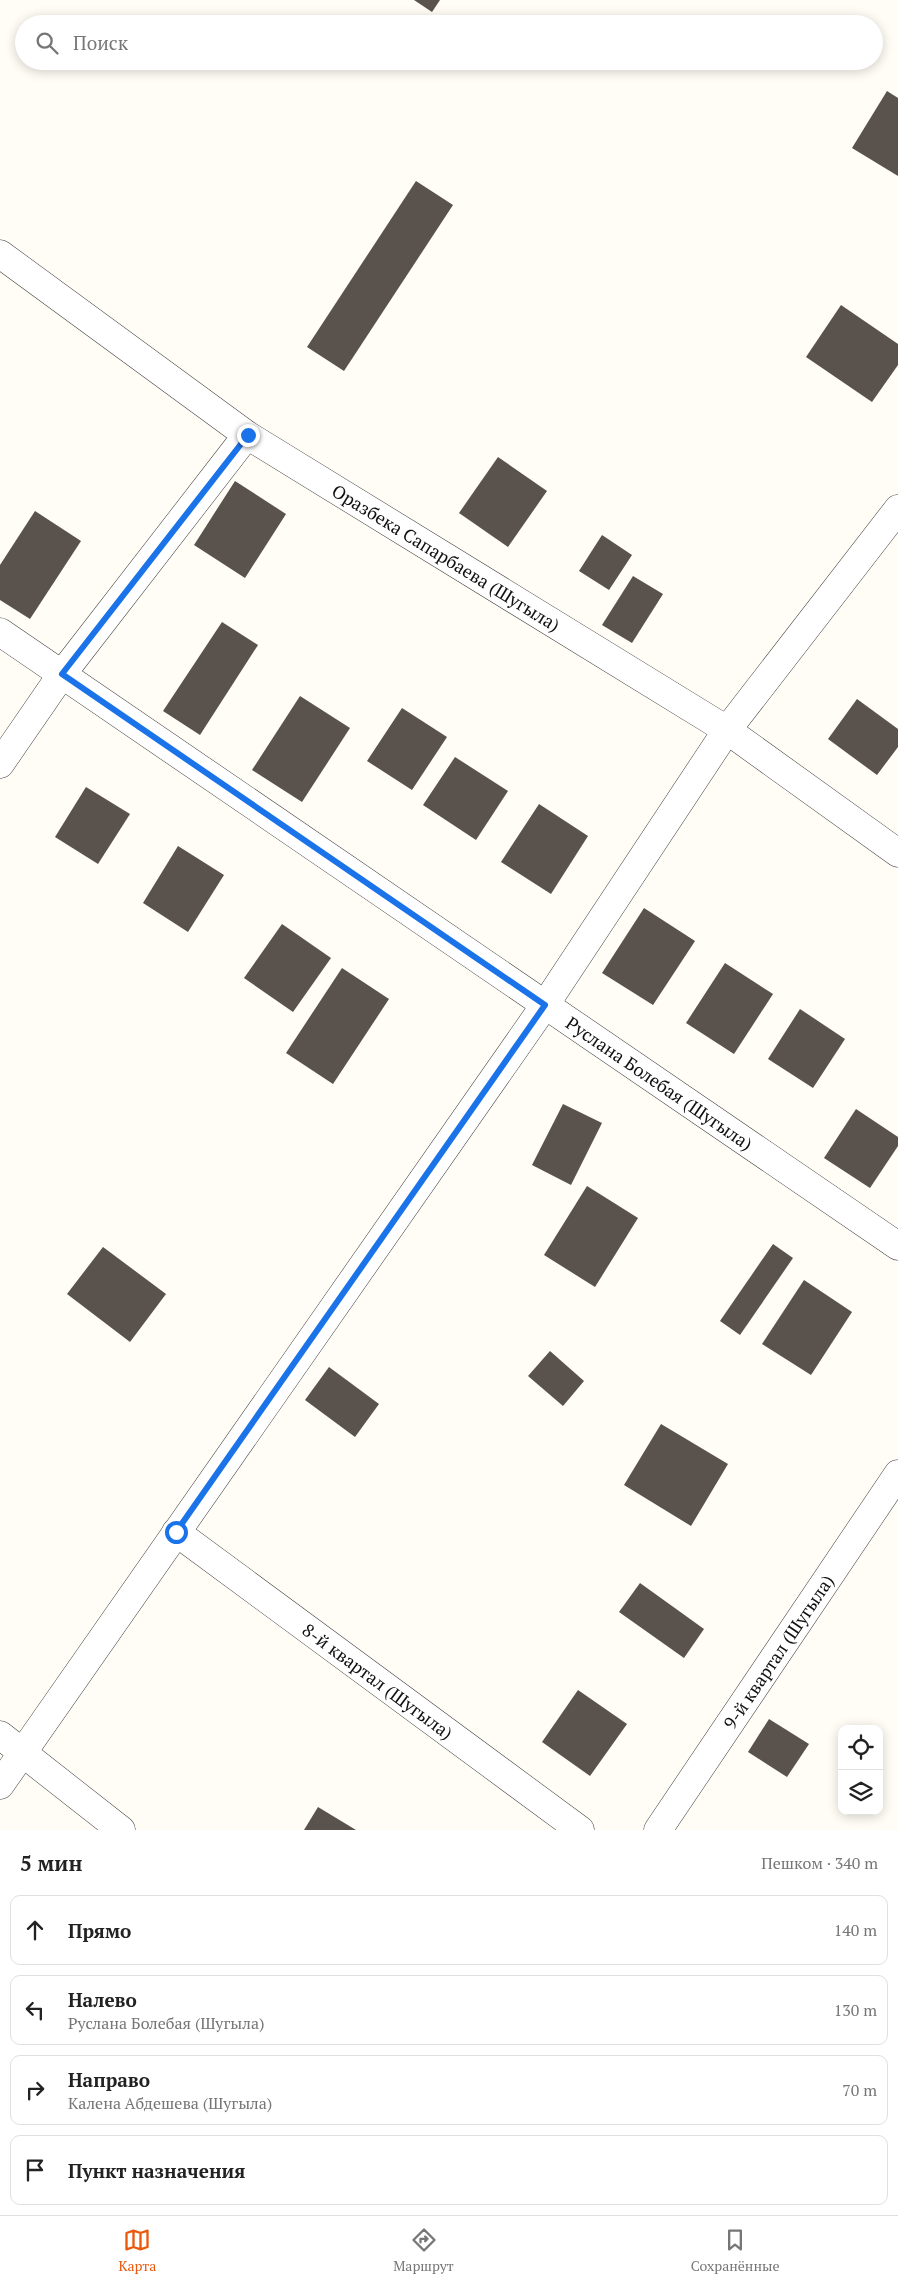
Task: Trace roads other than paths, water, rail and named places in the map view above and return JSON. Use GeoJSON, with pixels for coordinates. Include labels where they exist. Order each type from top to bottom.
{"type":"FeatureCollection","features":[{"type":"Feature","properties":{"kind":"street","name":"Оразбека Сапарбаева (Шугыла)"},"geometry":{"type":"LineString","coordinates":[[0,254],[248,435],[727,730],[898,853]]}},
{"type":"Feature","properties":{"kind":"street"},"geometry":{"type":"LineString","coordinates":[[0,764],[62,674],[248,435]]}},
{"type":"Feature","properties":{"kind":"street"},"geometry":{"type":"LineString","coordinates":[[0,1785],[545,1005],[727,730],[898,509]]}},
{"type":"Feature","properties":{"kind":"street","name":"Руслана Болебая (Шугыла)"},"geometry":{"type":"LineString","coordinates":[[0,632],[898,1246]]}},
{"type":"Feature","properties":{"kind":"street","name":"9-й квартал (Шугыла)"},"geometry":{"type":"LineString","coordinates":[[658,1830],[898,1474]]}},
{"type":"Feature","properties":{"kind":"street","name":"8-й квартал (Шугыла)"},"geometry":{"type":"LineString","coordinates":[[176,1532],[580,1830]]}},
{"type":"Feature","properties":{"kind":"street"},"geometry":{"type":"LineString","coordinates":[[0,1735],[23,1751],[121,1830]]}}]}
